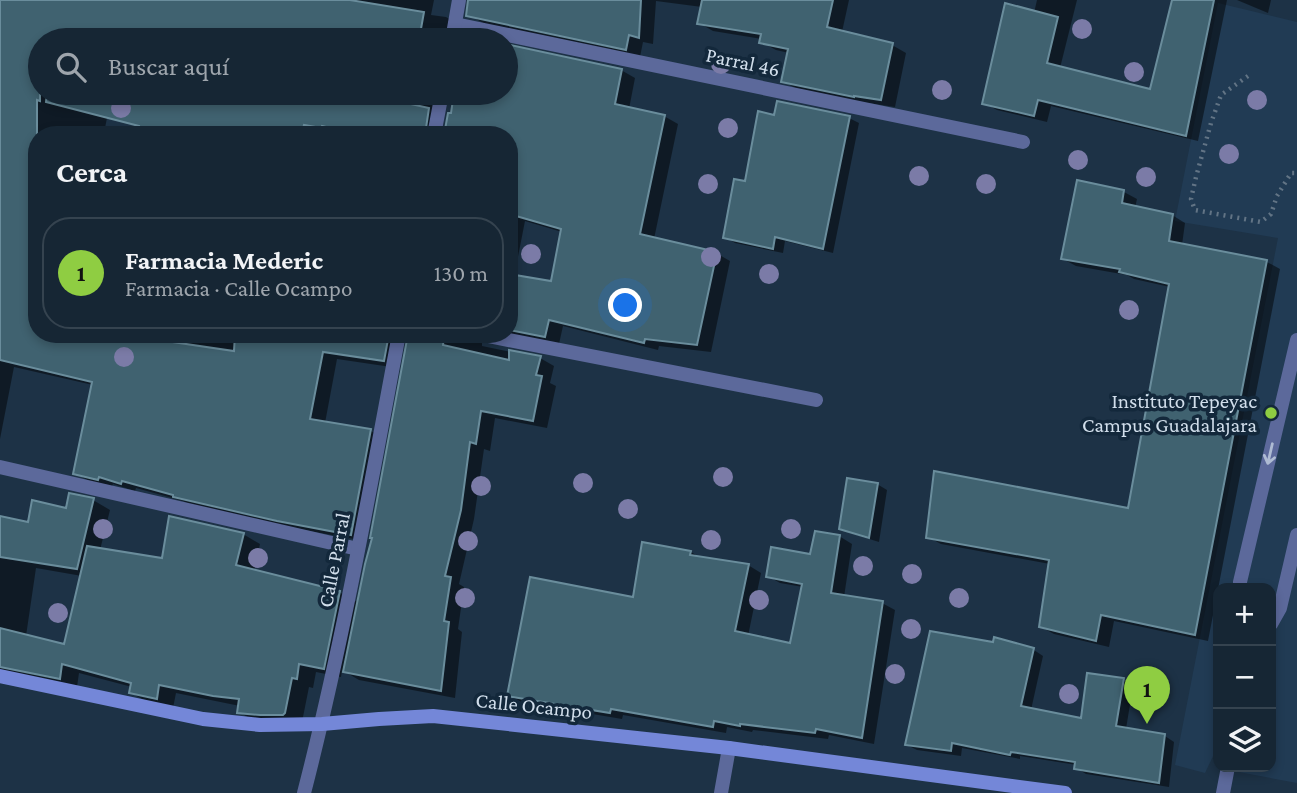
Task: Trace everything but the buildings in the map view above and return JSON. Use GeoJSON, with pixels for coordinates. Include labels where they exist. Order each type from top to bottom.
{"type":"FeatureCollection","features":[{"type":"Feature","properties":{"kind":"street"},"geometry":{"type":"LineString","coordinates":[[454,28],[458,0]]}},
{"type":"Feature","properties":{"kind":"street","name":"Parral 46"},"geometry":{"type":"LineString","coordinates":[[455,24],[474,28]]}},
{"type":"Feature","properties":{"kind":"street","name":"Parral 46"},"geometry":{"type":"LineString","coordinates":[[518,37],[1023,142]]}},
{"type":"Feature","properties":{"kind":"street"},"geometry":{"type":"LineString","coordinates":[[436,126],[440,105]]}},
{"type":"Feature","properties":{"kind":"street"},"geometry":{"type":"LineString","coordinates":[[1240,583],[1297,340]]}},
{"type":"Feature","properties":{"kind":"street"},"geometry":{"type":"LineString","coordinates":[[518,342],[816,400]]}},
{"type":"Feature","properties":{"kind":"street","name":"Calle Parral"},"geometry":{"type":"LineString","coordinates":[[304,793],[322,724],[397,343]]}},
{"type":"Feature","properties":{"kind":"street"},"geometry":{"type":"LineString","coordinates":[[0,467],[358,550]]}},
{"type":"Feature","properties":{"kind":"street"},"geometry":{"type":"LineString","coordinates":[[1276,615],[1297,536]]}},
{"type":"Feature","properties":{"kind":"street","name":"Calle Ocampo"},"geometry":{"type":"LineString","coordinates":[[0,677],[203,719],[260,725],[322,724],[433,716],[729,748],[1065,793]]}},
{"type":"Feature","properties":{"kind":"street"},"geometry":{"type":"LineString","coordinates":[[721,793],[729,748]]}},
{"type":"Feature","properties":{"kind":"street"},"geometry":{"type":"LineString","coordinates":[[1223,793],[1226,772]]}},
{"type":"Feature","properties":{"kind":"path"},"geometry":{"type":"LineString","coordinates":[[1248,76],[1221,95],[1196,177],[1191,200],[1195,210],[1261,222],[1271,214],[1276,196],[1291,173],[1297,173]]}},
{"type":"Feature","properties":{"kind":"shaded area","name":"Instituto Tepeyac Campus Guadalajara"},"geometry":{"type":"Polygon","coordinates":[[[1218,3],[1297,22],[1297,783],[1239,772],[1276,772],[1276,583],[1213,583],[1213,756],[1205,773],[1175,765],[1278,238],[1175,221],[1218,3]]]}},
{"type":"Feature","properties":{"kind":"place","name":"Instituto Tepeyac Campus Guadalajara"},"geometry":{"type":"Point","coordinates":[1271,413]}},
{"type":"Feature","properties":{"kind":"place","name":"Farmacia Mederic"},"geometry":{"type":"Point","coordinates":[1147,724]}}]}
